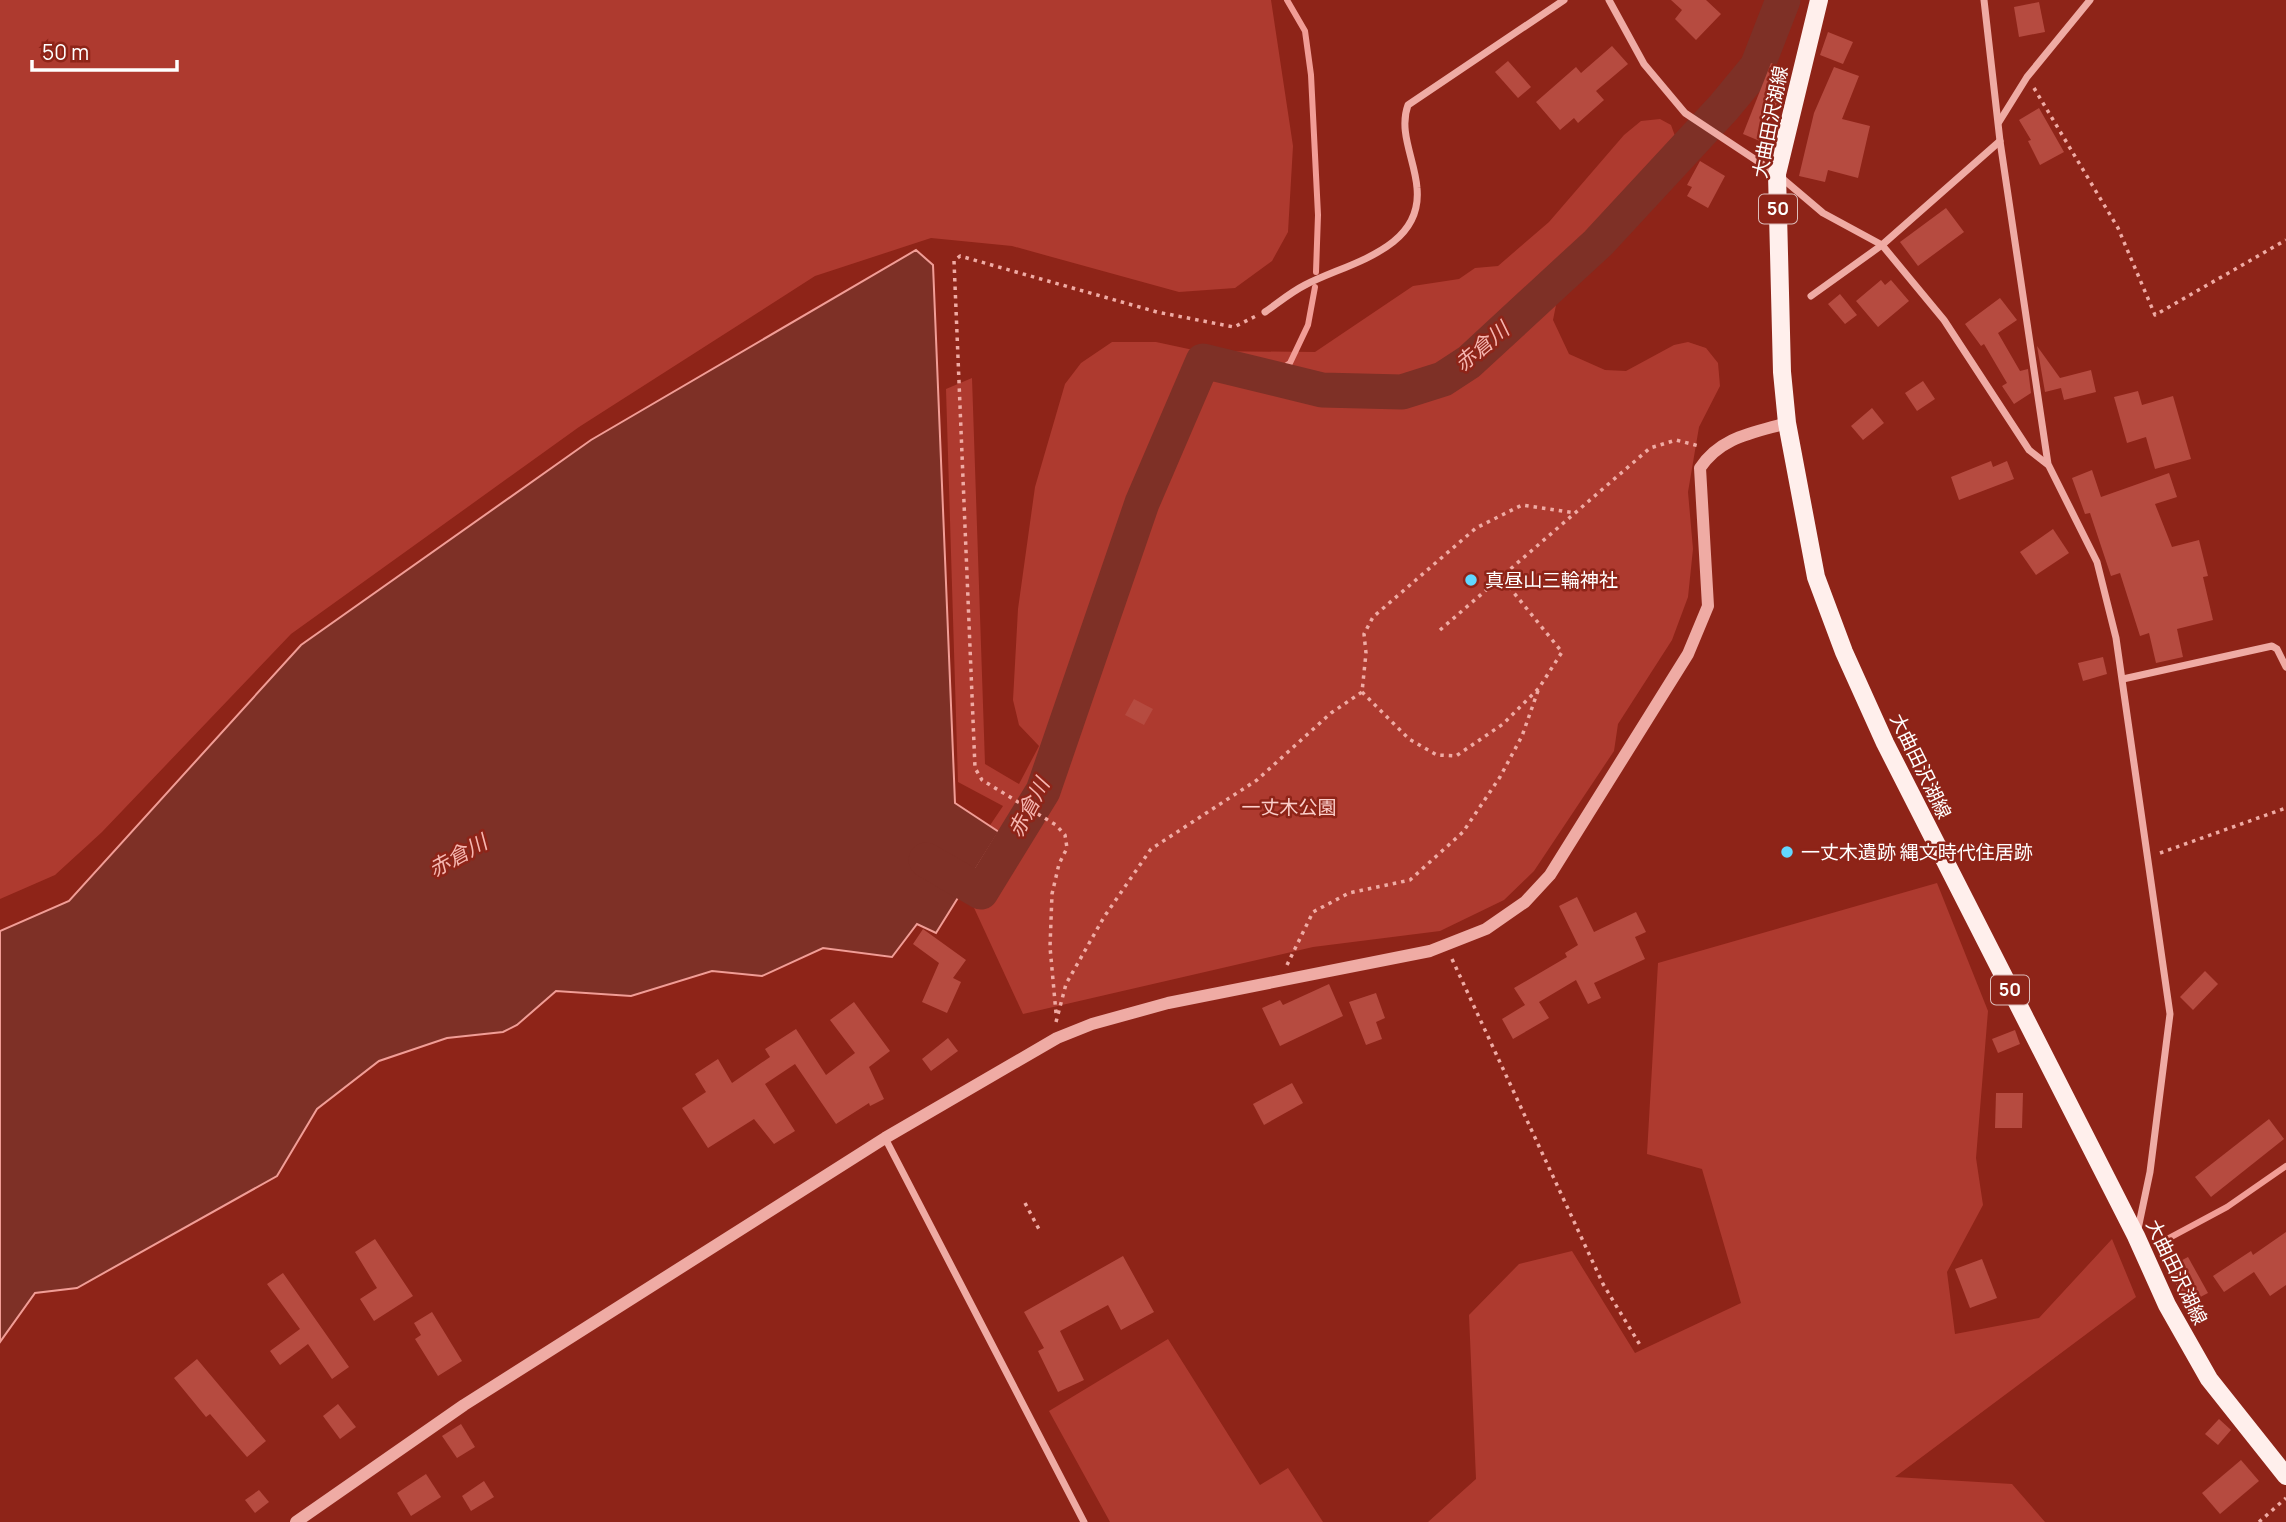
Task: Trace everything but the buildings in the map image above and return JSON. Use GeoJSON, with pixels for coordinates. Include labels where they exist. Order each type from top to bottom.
{"type":"FeatureCollection","features":[{"type":"Feature","properties":{"kind":"main road","name":"大曲田沢湖線"},"geometry":{"type":"LineString","coordinates":[[1819,0],[1777,174],[1782,372],[1787,423],[1816,577],[1844,652],[1885,743],[2136,1236],[2167,1305],[2209,1379],[2286,1476]]}},
{"type":"Feature","properties":{"kind":"street"},"geometry":{"type":"LineString","coordinates":[[1265,312],[1303,286],[1379,252],[1402,235],[1416,214],[1418,189],[1403,119],[1408,105],[1564,0]]}},
{"type":"Feature","properties":{"kind":"street"},"geometry":{"type":"LineString","coordinates":[[1609,0],[1644,64],[1685,113],[1777,174],[1823,213],[1882,245],[1944,320],[2029,450],[2048,464]]}},
{"type":"Feature","properties":{"kind":"street"},"geometry":{"type":"LineString","coordinates":[[1984,0],[2000,141],[2048,464],[2097,562],[2116,638],[2171,1014],[2150,1172],[2136,1236]]}},
{"type":"Feature","properties":{"kind":"street"},"geometry":{"type":"LineString","coordinates":[[1999,123],[2027,77],[2090,0]]}},
{"type":"Feature","properties":{"kind":"street"},"geometry":{"type":"LineString","coordinates":[[1811,296],[1882,245],[2000,141]]}},
{"type":"Feature","properties":{"kind":"street"},"geometry":{"type":"LineString","coordinates":[[296,1522],[464,1405],[885,1138],[1057,1038],[1092,1024],[1168,1003],[1430,951],[1486,929],[1525,902],[1549,875],[1688,654],[1708,606],[1700,468],[1711,452],[1726,440],[1787,423]]}},
{"type":"Feature","properties":{"kind":"street"},"geometry":{"type":"LineString","coordinates":[[2123,678],[2272,646],[2277,649],[2286,667]]}},
{"type":"Feature","properties":{"kind":"street"},"geometry":{"type":"LineString","coordinates":[[885,1138],[1084,1522]]}},
{"type":"Feature","properties":{"kind":"path"},"geometry":{"type":"LineString","coordinates":[[2027,77],[2118,228],[2155,316],[2286,240]]}},
{"type":"Feature","properties":{"kind":"path"},"geometry":{"type":"LineString","coordinates":[[1057,1038],[1050,947],[1052,894],[1059,864],[1067,848],[1065,835],[1056,825],[982,780],[975,768],[954,261],[960,256],[1157,312],[1234,327],[1265,312]]}},
{"type":"Feature","properties":{"kind":"path"},"geometry":{"type":"LineString","coordinates":[[1440,630],[1650,448],[1676,440],[1711,452]]}},
{"type":"Feature","properties":{"kind":"path"},"geometry":{"type":"LineString","coordinates":[[1362,692],[1366,653],[1364,634],[1373,617],[1476,528],[1522,505],[1575,513]]}},
{"type":"Feature","properties":{"kind":"path"},"geometry":{"type":"LineString","coordinates":[[1280,979],[1314,912],[1349,893],[1410,880],[1463,832],[1511,757],[1539,688],[1562,652],[1501,577]]}},
{"type":"Feature","properties":{"kind":"path"},"geometry":{"type":"LineString","coordinates":[[1362,692],[1409,739],[1437,755],[1456,756],[1503,724],[1539,688]]}},
{"type":"Feature","properties":{"kind":"path"},"geometry":{"type":"LineString","coordinates":[[1056,1013],[1066,984],[1104,917],[1151,849],[1257,780],[1331,713],[1362,692]]}},
{"type":"Feature","properties":{"kind":"path"},"geometry":{"type":"LineString","coordinates":[[2148,857],[2286,808]]}},
{"type":"Feature","properties":{"kind":"path"},"geometry":{"type":"LineString","coordinates":[[1446,945],[1603,1284],[1640,1345]]}},
{"type":"Feature","properties":{"kind":"path"},"geometry":{"type":"LineString","coordinates":[[1025,1203],[1041,1233]]}},
{"type":"Feature","properties":{"kind":"path"},"geometry":{"type":"LineString","coordinates":[[2259,1522],[2286,1498]]}},
{"type":"Feature","properties":{"kind":"green space"},"geometry":{"type":"Polygon","coordinates":[[[0,0],[1271,0],[1293,146],[1288,232],[1272,261],[1235,288],[1179,292],[1012,246],[931,238],[815,276],[579,427],[291,634],[102,832],[55,875],[0,899],[0,0]]]}},
{"type":"Feature","properties":{"kind":"green space","name":"一丈木公園"},"geometry":{"type":"Polygon","coordinates":[[[1660,119],[1671,125],[1675,136],[1666,154],[1588,229],[1564,265],[1553,320],[1569,354],[1605,370],[1626,371],[1674,345],[1688,342],[1706,348],[1718,363],[1720,386],[1699,427],[1688,492],[1693,549],[1688,597],[1672,640],[1618,724],[1614,751],[1534,871],[1504,900],[1440,931],[1313,947],[1023,1014],[958,873],[1003,806],[958,782],[946,389],[972,378],[985,764],[1019,784],[1039,746],[1019,725],[1013,700],[1018,609],[1035,487],[1065,384],[1081,363],[1112,342],[1156,342],[1198,351],[1315,352],[1413,286],[1459,279],[1475,268],[1498,266],[1549,222],[1624,135],[1641,121],[1660,119]]]}},
{"type":"Feature","properties":{"kind":"green space"},"geometry":{"type":"Polygon","coordinates":[[[1937,883],[1988,1011],[1976,1158],[1983,1205],[1947,1272],[1955,1334],[2039,1318],[2112,1239],[2136,1297],[1895,1477],[2012,1484],[2045,1522],[1428,1522],[1476,1479],[1469,1315],[1519,1264],[1572,1251],[1635,1353],[1741,1303],[1702,1169],[1647,1154],[1658,963],[1937,883]]]}},
{"type":"Feature","properties":{"kind":"green space"},"geometry":{"type":"Polygon","coordinates":[[[1168,1339],[1260,1485],[1288,1468],[1323,1522],[1110,1522],[1049,1411],[1168,1339]]]}},
{"type":"Feature","properties":{"kind":"water"},"geometry":{"type":"Polygon","coordinates":[[[916,250],[933,265],[955,803],[999,832],[936,933],[917,924],[892,957],[823,948],[762,976],[712,971],[631,996],[556,991],[517,1025],[503,1032],[447,1038],[379,1061],[317,1109],[277,1176],[77,1288],[35,1293],[0,1342],[0,931],[69,901],[301,645],[591,440],[916,250]]]}},
{"type":"Feature","properties":{"kind":"waterway"},"geometry":{"type":"LineString","coordinates":[[1287,0],[1305,31],[1311,75],[1318,215],[1316,272]]}},
{"type":"Feature","properties":{"kind":"waterway","name":"赤倉川"},"geometry":{"type":"LineString","coordinates":[[926,860],[981,892],[1043,791],[1142,503],[1203,361],[1322,390],[1402,392],[1443,379],[1469,362],[1598,243],[1724,107],[1757,67],[1783,0]]}},
{"type":"Feature","properties":{"kind":"waterway"},"geometry":{"type":"LineString","coordinates":[[1266,379],[1290,363],[1308,325],[1315,287]]}},
{"type":"Feature","properties":{"kind":"waterway"},"geometry":{"type":"LineString","coordinates":[[2158,1244],[2227,1207],[2286,1166]]}},
{"type":"Feature","properties":{"kind":"place","name":"真昼山三輪神社"},"geometry":{"type":"Point","coordinates":[1471,580]}},
{"type":"Feature","properties":{"kind":"place","name":"一丈木遺跡 縄文時代住居跡"},"geometry":{"type":"Point","coordinates":[1787,852]}}]}
